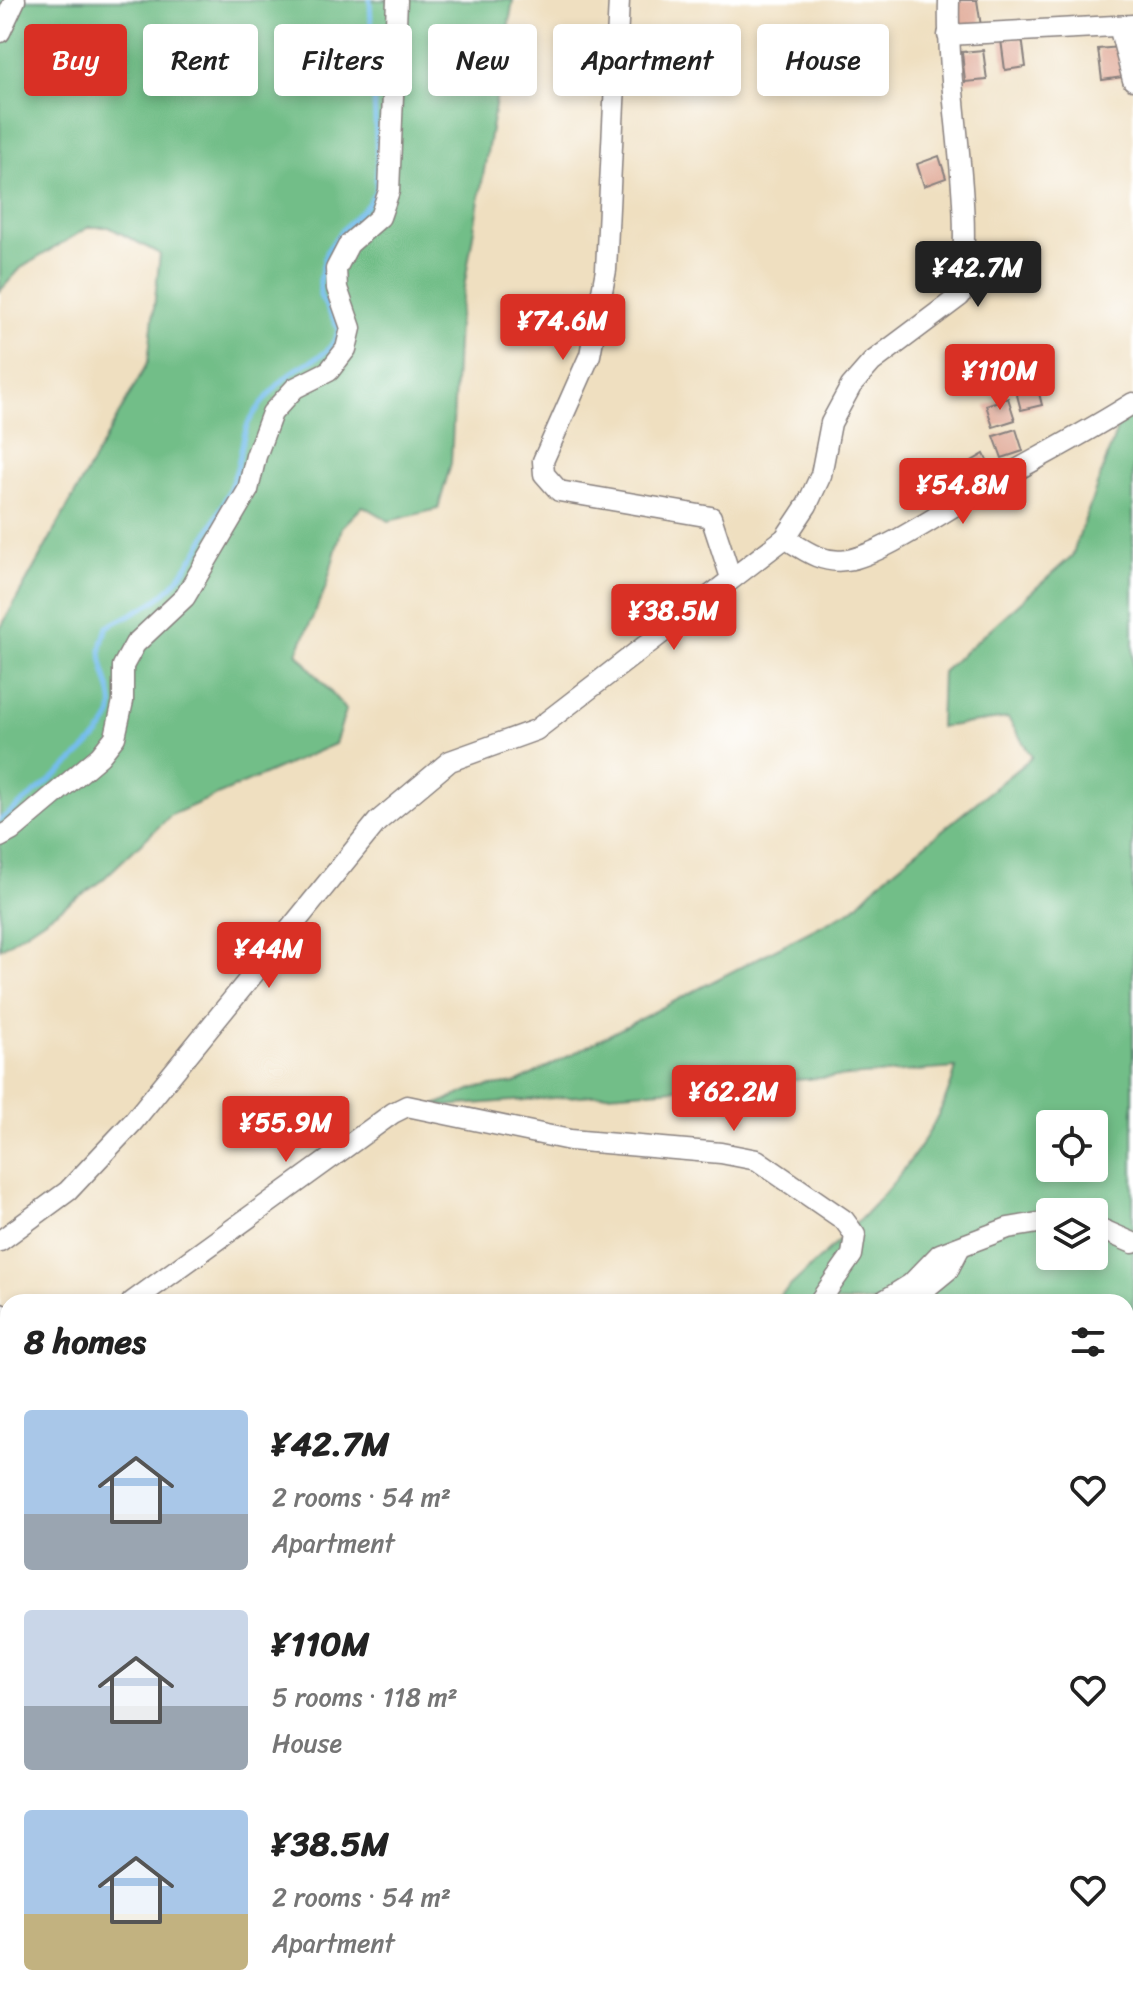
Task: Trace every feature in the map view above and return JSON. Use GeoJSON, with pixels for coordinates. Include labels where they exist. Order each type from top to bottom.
{"type":"FeatureCollection","features":[{"type":"Feature","properties":{"kind":"street"},"geometry":{"type":"LineString","coordinates":[[0,32],[15,0]]}},
{"type":"Feature","properties":{"kind":"street"},"geometry":{"type":"LineString","coordinates":[[0,837],[100,756],[115,737],[123,701],[123,666],[135,644],[185,597],[201,570],[248,490],[256,456],[272,413],[295,388],[329,371],[346,349],[351,328],[337,288],[336,269],[349,244],[380,217],[389,191],[397,0]]}},
{"type":"Feature","properties":{"kind":"street"},"geometry":{"type":"LineString","coordinates":[[619,0],[606,270],[590,355],[543,461],[544,474],[559,491],[711,517],[731,578]]}},
{"type":"Feature","properties":{"kind":"street"},"geometry":{"type":"LineString","coordinates":[[0,1241],[68,1191],[133,1122],[377,822],[450,761],[536,730],[785,538],[807,505],[821,475],[831,423],[851,386],[872,362],[960,296],[965,242],[948,35],[949,0]]}},
{"type":"Feature","properties":{"kind":"street"},"geometry":{"type":"LineString","coordinates":[[948,35],[1126,26],[1133,80]]}},
{"type":"Feature","properties":{"kind":"street"},"geometry":{"type":"LineString","coordinates":[[785,538],[820,559],[847,560],[886,545],[1020,467],[1092,430],[1133,403]]}},
{"type":"Feature","properties":{"kind":"street"},"geometry":{"type":"LineString","coordinates":[[143,1294],[393,1113],[407,1106],[570,1140],[721,1153],[757,1160],[844,1220],[855,1235],[852,1255],[825,1294]]}},
{"type":"Feature","properties":{"kind":"street"},"geometry":{"type":"LineString","coordinates":[[895,1294],[911,1284],[940,1254],[1008,1228],[1036,1223]]}},
{"type":"Feature","properties":{"kind":"street"},"geometry":{"type":"LineString","coordinates":[[1108,1232],[1133,1243]]}},
{"type":"Feature","properties":{"kind":"street"},"geometry":{"type":"LineString","coordinates":[[919,1294],[948,1270],[960,1247]]}},
{"type":"Feature","properties":{"kind":"green space"},"geometry":{"type":"Polygon","coordinates":[[[0,0],[513,0],[509,24],[428,24],[428,96],[497,96],[458,323],[451,463],[438,509],[389,521],[363,506],[342,527],[326,587],[297,653],[346,710],[335,744],[171,815],[99,883],[0,949],[0,629],[148,362],[160,254],[109,227],[89,227],[21,268],[0,291],[0,0]]]}},
{"type":"Feature","properties":{"kind":"green space"},"geometry":{"type":"Polygon","coordinates":[[[1133,415],[1133,1294],[781,1294],[855,1224],[905,1167],[944,1103],[956,1068],[431,1107],[475,1088],[516,1083],[853,909],[885,877],[1032,757],[1008,718],[940,727],[942,672],[1072,556],[1118,426],[1133,415]]]}},
{"type":"Feature","properties":{"kind":"building"},"geometry":{"type":"Polygon","coordinates":[[[955,0],[977,0],[981,26],[959,29],[955,0]]]}},
{"type":"Feature","properties":{"kind":"building"},"geometry":{"type":"Polygon","coordinates":[[[1022,37],[1026,67],[1005,70],[1001,40],[1022,37]]]}},
{"type":"Feature","properties":{"kind":"building"},"geometry":{"type":"Polygon","coordinates":[[[1120,47],[1123,77],[1102,80],[1098,49],[1120,47]]]}},
{"type":"Feature","properties":{"kind":"building"},"geometry":{"type":"Polygon","coordinates":[[[983,50],[987,80],[965,82],[962,52],[983,50]]]}},
{"type":"Feature","properties":{"kind":"building"},"geometry":{"type":"Polygon","coordinates":[[[939,156],[946,178],[924,186],[917,164],[939,156]]]}},
{"type":"Feature","properties":{"kind":"building"},"geometry":{"type":"Polygon","coordinates":[[[1034,374],[1042,405],[1021,410],[1013,380],[1034,374]]]}},
{"type":"Feature","properties":{"kind":"building"},"geometry":{"type":"Polygon","coordinates":[[[1008,398],[1015,420],[993,427],[986,405],[1008,398]]]}},
{"type":"Feature","properties":{"kind":"building"},"geometry":{"type":"Polygon","coordinates":[[[1016,429],[1023,451],[1002,458],[994,436],[1016,429]]]}},
{"type":"Feature","properties":{"kind":"building"},"geometry":{"type":"Polygon","coordinates":[[[984,454],[992,470],[967,484],[958,469],[984,454]]]}},
{"type":"Feature","properties":{"kind":"waterway"},"geometry":{"type":"LineString","coordinates":[[0,820],[81,753],[107,724],[112,704],[101,651],[107,627],[156,600],[179,577],[212,526],[228,492],[252,417],[284,379],[323,354],[336,338],[339,329],[320,296],[320,278],[326,252],[342,230],[368,204],[376,190],[370,0]]}}]}
